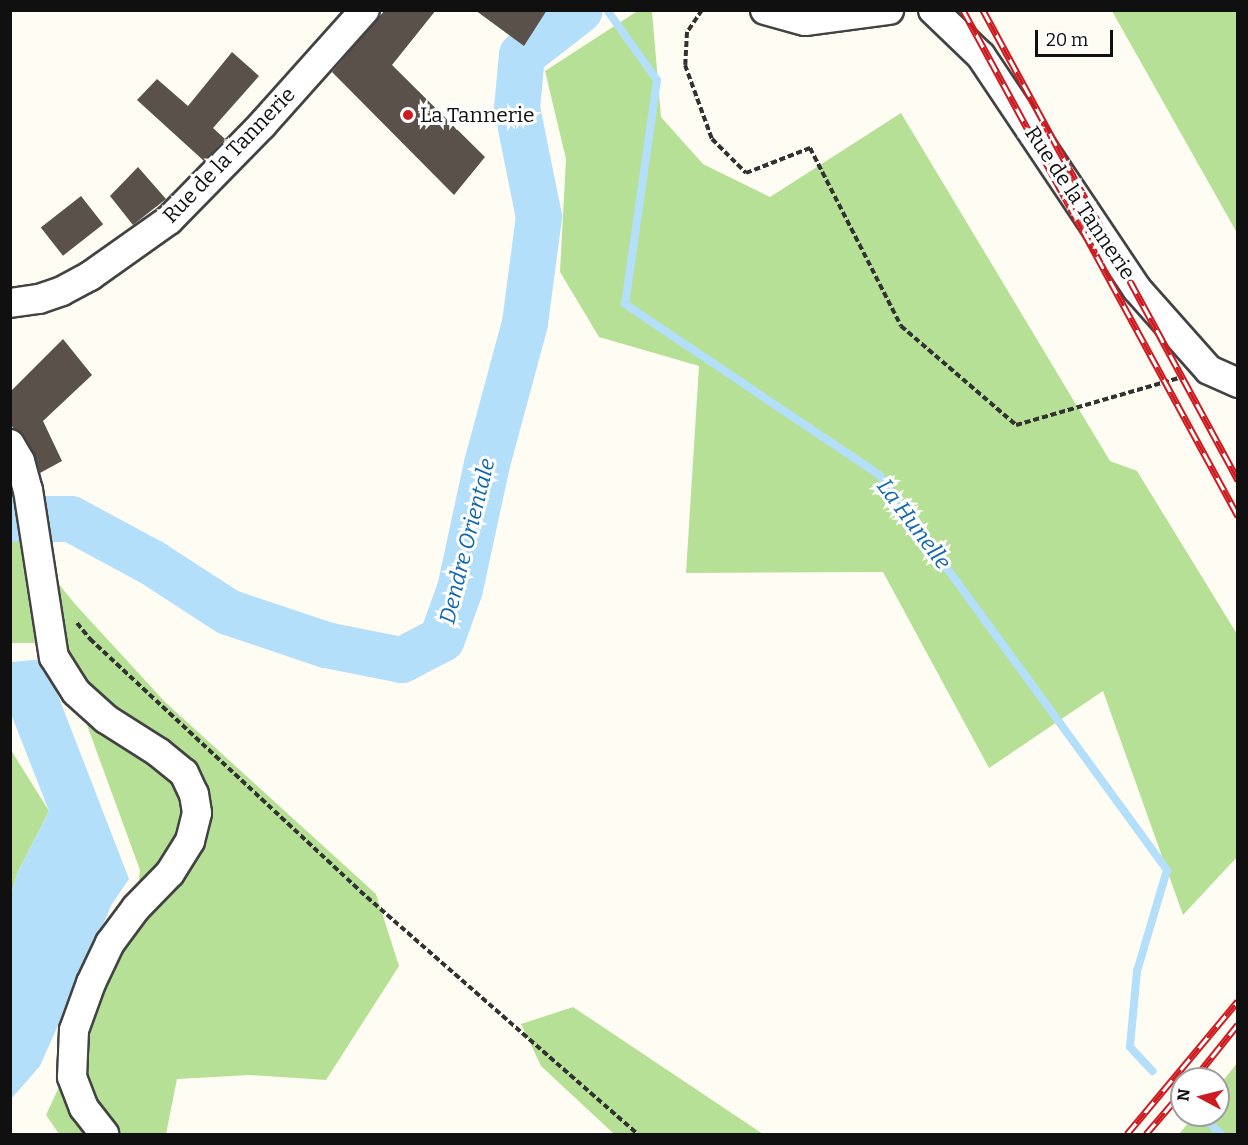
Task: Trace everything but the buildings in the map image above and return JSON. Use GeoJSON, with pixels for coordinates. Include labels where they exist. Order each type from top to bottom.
{"type":"FeatureCollection","features":[{"type":"Feature","properties":{"kind":"street","name":"Rue de la Tannerie"},"geometry":{"type":"LineString","coordinates":[[11,304],[62,291],[90,276],[169,220],[262,125],[365,10]]}},
{"type":"Feature","properties":{"kind":"street"},"geometry":{"type":"LineString","coordinates":[[765,10],[805,21],[889,10]]}},
{"type":"Feature","properties":{"kind":"street","name":"Rue de la Tannerie"},"geometry":{"type":"LineString","coordinates":[[933,10],[981,56],[1137,289],[1209,370],[1238,383]]}},
{"type":"Feature","properties":{"kind":"street"},"geometry":{"type":"LineString","coordinates":[[10,444],[20,461],[28,490],[54,657],[76,692],[106,719],[184,773],[194,794],[197,813],[190,841],[170,873],[136,908],[110,943],[91,983],[74,1030],[72,1077],[84,1108],[104,1134]]}},
{"type":"Feature","properties":{"kind":"path"},"geometry":{"type":"LineString","coordinates":[[702,10],[687,32],[685,65],[711,139],[746,172],[810,148],[901,326],[1016,425],[1209,370]]}},
{"type":"Feature","properties":{"kind":"path"},"geometry":{"type":"LineString","coordinates":[[76,621],[90,639],[360,891],[638,1134]]}},
{"type":"Feature","properties":{"kind":"green space"},"geometry":{"type":"Polygon","coordinates":[[[639,10],[652,11],[661,117],[703,164],[770,197],[901,113],[1110,461],[1137,471],[1237,634],[1237,857],[1183,915],[1103,691],[989,768],[883,572],[686,573],[699,366],[599,337],[560,272],[566,159],[545,71],[639,10]]]}},
{"type":"Feature","properties":{"kind":"green space"},"geometry":{"type":"Polygon","coordinates":[[[1112,11],[1237,11],[1237,233],[1112,11]]]}},
{"type":"Feature","properties":{"kind":"green space"},"geometry":{"type":"Polygon","coordinates":[[[21,538],[75,604],[165,702],[376,894],[399,966],[326,1080],[250,1075],[177,1079],[166,1134],[59,1134],[46,1115],[134,925],[140,870],[57,643],[11,643],[11,539],[21,538]]]}},
{"type":"Feature","properties":{"kind":"green space"},"geometry":{"type":"Polygon","coordinates":[[[11,750],[49,811],[18,872],[11,893],[11,750]]]}},
{"type":"Feature","properties":{"kind":"green space"},"geometry":{"type":"Polygon","coordinates":[[[573,1007],[763,1134],[614,1134],[541,1066],[521,1024],[573,1007]]]}},
{"type":"Feature","properties":{"kind":"green space"},"geometry":{"type":"Polygon","coordinates":[[[1237,1063],[1237,1134],[1179,1134],[1185,1127],[1230,1127],[1230,1072],[1237,1063]]]}},
{"type":"Feature","properties":{"kind":"water"},"geometry":{"type":"Polygon","coordinates":[[[44,659],[129,879],[112,904],[40,1066],[11,1099],[11,893],[18,872],[49,811],[11,714],[11,662],[44,659]]]}},
{"type":"Feature","properties":{"kind":"waterway","name":"Dendre Orientale"},"geometry":{"type":"LineString","coordinates":[[10,519],[71,519],[151,562],[228,612],[326,645],[402,660],[442,639],[460,589],[487,464],[525,323],[539,217],[517,108],[522,55],[580,10]]}},
{"type":"Feature","properties":{"kind":"waterway","name":"La Hunelle"},"geometry":{"type":"LineString","coordinates":[[607,10],[657,80],[625,304],[879,475],[1167,870],[1137,971],[1130,1047],[1152,1071]]}},
{"type":"Feature","properties":{"kind":"waterway","name":"La Hunelle"},"geometry":{"type":"LineString","coordinates":[[1214,1127],[1221,1134]]}},
{"type":"Feature","properties":{"kind":"railway"},"geometry":{"type":"LineString","coordinates":[[963,10],[1238,516]]}},
{"type":"Feature","properties":{"kind":"railway"},"geometry":{"type":"LineString","coordinates":[[983,10],[1238,480]]}},
{"type":"Feature","properties":{"kind":"railway"},"geometry":{"type":"LineString","coordinates":[[1127,1134],[1238,1001]]}},
{"type":"Feature","properties":{"kind":"railway"},"geometry":{"type":"LineString","coordinates":[[1204,1067],[1238,1024]]}},
{"type":"Feature","properties":{"kind":"railway"},"geometry":{"type":"LineString","coordinates":[[1146,1134],[1170,1106]]}},
{"type":"Feature","properties":{"kind":"place","name":"La Tannerie"},"geometry":{"type":"Point","coordinates":[408,115]}}]}
